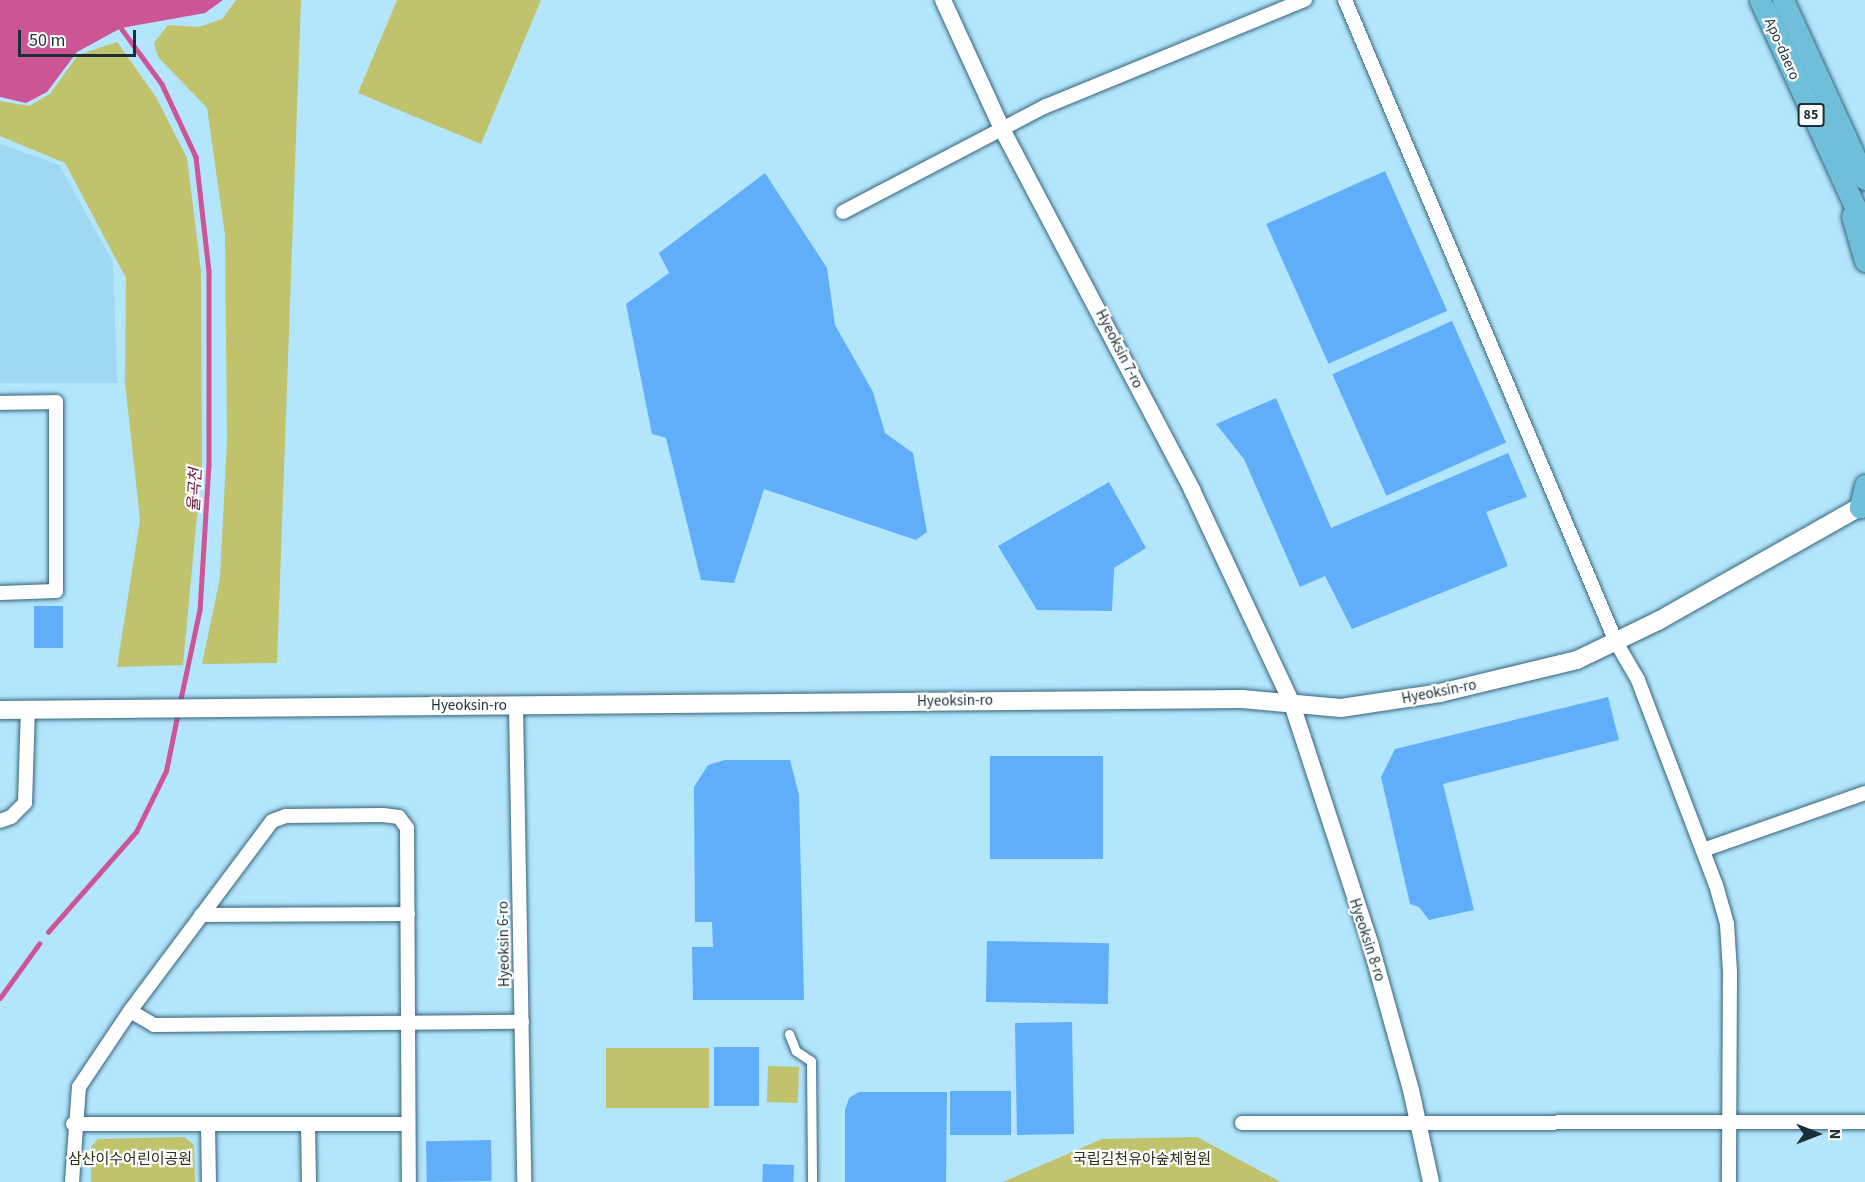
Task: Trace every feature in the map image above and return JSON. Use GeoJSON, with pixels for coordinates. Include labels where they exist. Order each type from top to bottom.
{"type":"FeatureCollection","features":[{"type":"Feature","properties":{"kind":"main road","name":"Apo-daero"},"geometry":{"type":"LineString","coordinates":[[1761,0],[1844,189],[1865,228]]}},
{"type":"Feature","properties":{"kind":"main road","name":"Apo-daero"},"geometry":{"type":"LineString","coordinates":[[1783,0],[1865,180]]}},
{"type":"Feature","properties":{"kind":"main road"},"geometry":{"type":"LineString","coordinates":[[1821,84],[1865,153]]}},
{"type":"Feature","properties":{"kind":"main road"},"geometry":{"type":"LineString","coordinates":[[1844,189],[1865,261]]}},
{"type":"Feature","properties":{"kind":"main road"},"geometry":{"type":"LineString","coordinates":[[1863,505],[1865,485]]}},
{"type":"Feature","properties":{"kind":"main road","name":"Hyeoksin-ro"},"geometry":{"type":"LineString","coordinates":[[0,710],[206,706],[1291,701],[1341,708],[1440,693],[1577,660],[1616,642],[1863,505]]}},
{"type":"Feature","properties":{"kind":"street","name":"Hyeoksin 7-ro"},"geometry":{"type":"LineString","coordinates":[[943,0],[1002,129],[1192,490],[1291,701]]}},
{"type":"Feature","properties":{"kind":"street"},"geometry":{"type":"LineString","coordinates":[[843,212],[1002,129],[1305,0]]}},
{"type":"Feature","properties":{"kind":"street"},"geometry":{"type":"LineString","coordinates":[[1345,0],[1616,642],[1638,680],[1703,850],[1727,924],[1729,1182]]}},
{"type":"Feature","properties":{"kind":"street"},"geometry":{"type":"LineString","coordinates":[[0,403],[56,402],[56,591],[0,592]]}},
{"type":"Feature","properties":{"kind":"street","name":"Hyeoksin 8-ro"},"geometry":{"type":"LineString","coordinates":[[1291,701],[1370,943],[1420,1124],[1431,1182]]}},
{"type":"Feature","properties":{"kind":"street","name":"Hyeoksin 6-ro"},"geometry":{"type":"LineString","coordinates":[[516,706],[524,1182]]}},
{"type":"Feature","properties":{"kind":"street"},"geometry":{"type":"LineString","coordinates":[[0,820],[11,817],[27,795],[28,709]]}},
{"type":"Feature","properties":{"kind":"street"},"geometry":{"type":"LineString","coordinates":[[1703,850],[1865,793]]}},
{"type":"Feature","properties":{"kind":"street"},"geometry":{"type":"LineString","coordinates":[[72,1182],[73,1124],[79,1087],[130,1011],[276,818],[383,814],[399,817],[407,828],[409,1182]]}},
{"type":"Feature","properties":{"kind":"street"},"geometry":{"type":"LineString","coordinates":[[201,915],[408,914]]}},
{"type":"Feature","properties":{"kind":"street"},"geometry":{"type":"LineString","coordinates":[[130,1011],[154,1025],[522,1022]]}},
{"type":"Feature","properties":{"kind":"street"},"geometry":{"type":"LineString","coordinates":[[789,1034],[796,1051],[811,1061],[812,1182]]}},
{"type":"Feature","properties":{"kind":"street"},"geometry":{"type":"LineString","coordinates":[[1242,1124],[1729,1125],[1865,1122]]}},
{"type":"Feature","properties":{"kind":"street"},"geometry":{"type":"LineString","coordinates":[[73,1124],[408,1124]]}},
{"type":"Feature","properties":{"kind":"street"},"geometry":{"type":"LineString","coordinates":[[208,1125],[209,1182]]}},
{"type":"Feature","properties":{"kind":"street"},"geometry":{"type":"LineString","coordinates":[[308,1125],[309,1182]]}},
{"type":"Feature","properties":{"kind":"shaded area"},"geometry":{"type":"Polygon","coordinates":[[[0,0],[223,0],[205,13],[121,28],[77,52],[47,92],[26,103],[0,97],[0,0]]]}},
{"type":"Feature","properties":{"kind":"shaded area"},"geometry":{"type":"Polygon","coordinates":[[[0,144],[59,165],[113,262],[117,383],[0,383],[0,144]]]}},
{"type":"Feature","properties":{"kind":"green space"},"geometry":{"type":"Polygon","coordinates":[[[236,0],[301,0],[277,663],[202,664],[220,578],[227,440],[225,235],[207,108],[158,57],[154,43],[168,25],[199,27],[222,19],[236,0]]]}},
{"type":"Feature","properties":{"kind":"green space"},"geometry":{"type":"Polygon","coordinates":[[[397,0],[541,0],[481,144],[358,93],[397,0]]]}},
{"type":"Feature","properties":{"kind":"green space"},"geometry":{"type":"Polygon","coordinates":[[[117,42],[156,97],[187,158],[201,271],[202,463],[183,665],[117,667],[140,520],[125,382],[126,278],[65,163],[0,136],[0,101],[29,106],[50,94],[78,55],[117,42]]]}},
{"type":"Feature","properties":{"kind":"green space"},"geometry":{"type":"Polygon","coordinates":[[[606,1048],[709,1048],[709,1108],[606,1108],[606,1048]]]}},
{"type":"Feature","properties":{"kind":"green space"},"geometry":{"type":"Polygon","coordinates":[[[768,1066],[799,1067],[798,1103],[767,1102],[768,1066]]]}},
{"type":"Feature","properties":{"kind":"green space","name":"삼산이수어린이공원"},"geometry":{"type":"Polygon","coordinates":[[[184,1137],[194,1145],[195,1182],[91,1182],[91,1147],[98,1139],[184,1137]]]}},
{"type":"Feature","properties":{"kind":"green space","name":"국립김천유아숲체험원"},"geometry":{"type":"Polygon","coordinates":[[[1197,1137],[1281,1182],[1003,1182],[1102,1139],[1197,1137]]]}},
{"type":"Feature","properties":{"kind":"building"},"geometry":{"type":"Polygon","coordinates":[[[1385,171],[1447,311],[1328,364],[1266,224],[1385,171]]]}},
{"type":"Feature","properties":{"kind":"building"},"geometry":{"type":"Polygon","coordinates":[[[765,173],[827,268],[835,325],[873,392],[885,433],[913,453],[927,532],[916,540],[764,489],[734,583],[701,580],[666,438],[652,434],[626,304],[669,273],[659,253],[765,173]]]}},
{"type":"Feature","properties":{"kind":"building"},"geometry":{"type":"Polygon","coordinates":[[[1452,321],[1506,443],[1386,496],[1332,374],[1452,321]]]}},
{"type":"Feature","properties":{"kind":"building"},"geometry":{"type":"Polygon","coordinates":[[[1276,398],[1331,528],[1508,453],[1527,497],[1486,512],[1508,566],[1352,629],[1325,576],[1300,587],[1244,459],[1216,424],[1276,398]]]}},
{"type":"Feature","properties":{"kind":"building"},"geometry":{"type":"Polygon","coordinates":[[[1109,482],[1146,548],[1114,568],[1112,611],[1037,610],[998,546],[1109,482]]]}},
{"type":"Feature","properties":{"kind":"building"},"geometry":{"type":"Polygon","coordinates":[[[34,606],[63,606],[63,648],[34,648],[34,606]]]}},
{"type":"Feature","properties":{"kind":"building"},"geometry":{"type":"Polygon","coordinates":[[[1608,697],[1619,740],[1443,784],[1474,910],[1429,920],[1419,907],[1410,904],[1381,777],[1395,749],[1608,697]]]}},
{"type":"Feature","properties":{"kind":"building"},"geometry":{"type":"Polygon","coordinates":[[[990,756],[1103,756],[1103,859],[990,859],[990,756]]]}},
{"type":"Feature","properties":{"kind":"building"},"geometry":{"type":"Polygon","coordinates":[[[725,760],[790,760],[799,795],[804,1000],[693,1000],[692,947],[713,947],[712,922],[695,922],[694,787],[708,765],[725,760]]]}},
{"type":"Feature","properties":{"kind":"building"},"geometry":{"type":"Polygon","coordinates":[[[987,941],[1109,943],[1108,1004],[986,1002],[987,941]]]}},
{"type":"Feature","properties":{"kind":"building"},"geometry":{"type":"Polygon","coordinates":[[[1072,1022],[1074,1134],[1017,1135],[1015,1023],[1072,1022]]]}},
{"type":"Feature","properties":{"kind":"building"},"geometry":{"type":"Polygon","coordinates":[[[714,1047],[759,1047],[759,1106],[714,1106],[714,1047]]]}},
{"type":"Feature","properties":{"kind":"building"},"geometry":{"type":"Polygon","coordinates":[[[950,1091],[1011,1091],[1011,1135],[950,1135],[950,1091]]]}},
{"type":"Feature","properties":{"kind":"building"},"geometry":{"type":"Polygon","coordinates":[[[859,1092],[947,1092],[946,1182],[845,1182],[845,1110],[849,1098],[859,1092]]]}},
{"type":"Feature","properties":{"kind":"building"},"geometry":{"type":"Polygon","coordinates":[[[491,1140],[492,1181],[427,1182],[426,1141],[491,1140]]]}},
{"type":"Feature","properties":{"kind":"building"},"geometry":{"type":"Polygon","coordinates":[[[763,1164],[794,1165],[793,1182],[762,1182],[763,1164]]]}},
{"type":"Feature","properties":{"kind":"waterway","name":"율곡천"},"geometry":{"type":"LineString","coordinates":[[121,28],[162,84],[196,157],[209,271],[209,464],[200,610],[180,704]]}},
{"type":"Feature","properties":{"kind":"waterway","name":"율곡천"},"geometry":{"type":"LineString","coordinates":[[48,932],[136,832],[166,771],[178,712]]}},
{"type":"Feature","properties":{"kind":"waterway","name":"율곡천"},"geometry":{"type":"LineString","coordinates":[[0,998],[39,944]]}}]}
